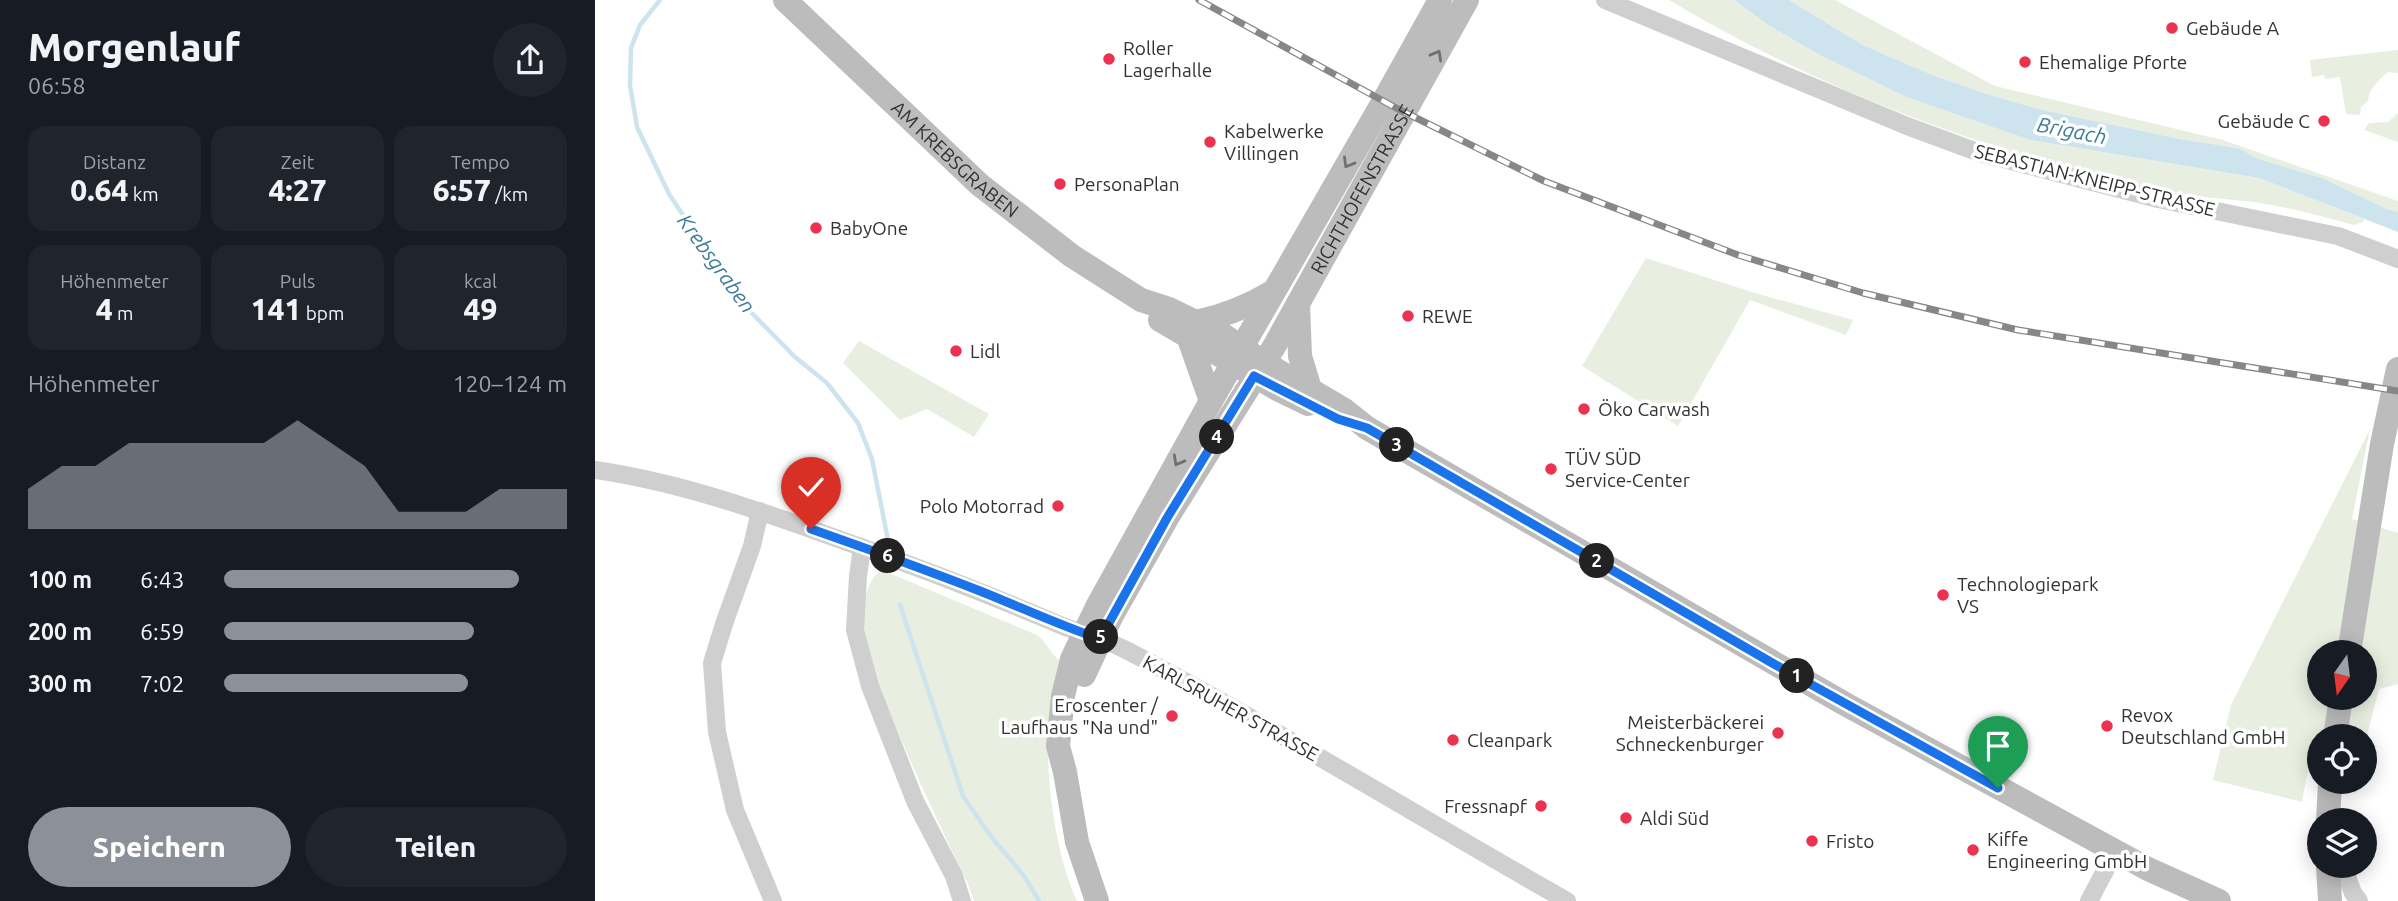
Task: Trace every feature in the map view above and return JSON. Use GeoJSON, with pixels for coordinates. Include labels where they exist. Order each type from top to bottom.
{"type":"FeatureCollection","features":[{"type":"Feature","properties":{"kind":"street","name":"AM KREBSGRABEN"},"geometry":{"type":"LineString","coordinates":[[785,0],[980,185],[1072,256],[1338,419],[1367,428]]}},
{"type":"Feature","properties":{"kind":"street","name":"RICHTHOFENSTRASSE"},"geometry":{"type":"LineString","coordinates":[[1092,636],[1211,401],[1440,0]]}},
{"type":"Feature","properties":{"kind":"street","name":"RICHTHOFENSTRASSE"},"geometry":{"type":"LineString","coordinates":[[1092,636],[1298,304],[1467,0]]}},
{"type":"Feature","properties":{"kind":"street","name":"SEBASTIAN-KNEIPP-STRASSE"},"geometry":{"type":"LineString","coordinates":[[1605,0],[1907,126],[1980,153],[2158,199],[2338,236],[2398,259]]}},
{"type":"Feature","properties":{"kind":"street"},"geometry":{"type":"LineString","coordinates":[[1211,401],[1192,329],[1254,303],[1274,290]]}},
{"type":"Feature","properties":{"kind":"street"},"geometry":{"type":"LineString","coordinates":[[1298,304],[1300,356],[1310,389]]}},
{"type":"Feature","properties":{"kind":"street","name":"AM KREBSGRABEN"},"geometry":{"type":"LineString","coordinates":[[1259,369],[1310,389],[1343,408],[1367,428],[1786,671],[2115,852],[2219,901]]}},
{"type":"Feature","properties":{"kind":"street"},"geometry":{"type":"LineString","coordinates":[[2351,640],[2382,444],[2398,369]]}},
{"type":"Feature","properties":{"kind":"street","name":"KARLSRUHER STRASSE"},"geometry":{"type":"LineString","coordinates":[[595,470],[622,474],[760,511],[908,563],[1127,650],[1241,712],[1567,901]]}},
{"type":"Feature","properties":{"kind":"street"},"geometry":{"type":"LineString","coordinates":[[760,511],[752,546],[712,663],[717,732],[735,810],[772,901]]}},
{"type":"Feature","properties":{"kind":"street"},"geometry":{"type":"LineString","coordinates":[[862,547],[855,630],[870,686],[915,801],[954,876],[962,901]]}},
{"type":"Feature","properties":{"kind":"street"},"geometry":{"type":"LineString","coordinates":[[1092,636],[1087,666],[1075,704],[1065,772],[1077,842],[1097,901]]}},
{"type":"Feature","properties":{"kind":"street"},"geometry":{"type":"LineString","coordinates":[[2089,901],[2115,852]]}},
{"type":"Feature","properties":{"kind":"street"},"geometry":{"type":"LineString","coordinates":[[2329,878],[2330,901]]}},
{"type":"Feature","properties":{"kind":"street"},"geometry":{"type":"LineString","coordinates":[[2347,878],[2359,901]]}},
{"type":"Feature","properties":{"kind":"green space"},"geometry":{"type":"Polygon","coordinates":[[[1669,0],[1734,0],[1768,25],[1816,53],[1906,97],[2030,140],[2259,178],[2364,219],[2363,222],[2353,225],[2272,205],[2202,197],[2140,185],[2017,153],[1897,112],[1839,87],[1781,61],[1669,0]]]}},
{"type":"Feature","properties":{"kind":"green space"},"geometry":{"type":"Polygon","coordinates":[[[1789,0],[1835,0],[1995,86],[2223,140],[2398,201],[2398,212],[2322,178],[2259,159],[2238,148],[2180,139],[2043,110],[1932,75],[1863,45],[1789,0]]]}},
{"type":"Feature","properties":{"kind":"green space"},"geometry":{"type":"Polygon","coordinates":[[[2398,50],[2398,73],[2388,72],[2378,81],[2370,92],[2368,101],[2361,107],[2360,115],[2346,114],[2340,77],[2312,77],[2310,60],[2398,50]]]}},
{"type":"Feature","properties":{"kind":"green space"},"geometry":{"type":"Polygon","coordinates":[[[2398,113],[2398,142],[2364,130],[2369,123],[2388,122],[2398,113]]]}},
{"type":"Feature","properties":{"kind":"green space"},"geometry":{"type":"Polygon","coordinates":[[[1646,258],[1755,293],[1853,320],[1846,335],[1750,300],[1678,426],[1582,366],[1646,258]]]}},
{"type":"Feature","properties":{"kind":"green space"},"geometry":{"type":"Polygon","coordinates":[[[859,341],[989,414],[974,437],[927,409],[900,420],[843,363],[859,341]]]}},
{"type":"Feature","properties":{"kind":"green space"},"geometry":{"type":"Polygon","coordinates":[[[2370,429],[2352,519],[2398,533],[2398,684],[2379,689],[2377,697],[2377,640],[2307,640],[2307,710],[2374,710],[2370,724],[2307,724],[2307,775],[2302,802],[2213,780],[2231,705],[2370,429]]]}},
{"type":"Feature","properties":{"kind":"green space"},"geometry":{"type":"Polygon","coordinates":[[[882,570],[1037,635],[1059,660],[1050,721],[1049,771],[1058,840],[1077,901],[974,901],[908,756],[867,653],[861,626],[863,608],[872,580],[882,570]]]}},
{"type":"Feature","properties":{"kind":"water","name":"Brigach"},"geometry":{"type":"Polygon","coordinates":[[[1734,0],[1789,0],[1863,45],[1932,75],[1993,96],[2043,110],[2180,139],[2238,148],[2259,159],[2322,178],[2398,212],[2398,232],[2259,178],[2030,140],[1906,97],[1816,53],[1768,25],[1734,0]]]}},
{"type":"Feature","properties":{"kind":"waterway","name":"Krebsgraben"},"geometry":{"type":"LineString","coordinates":[[660,0],[640,25],[631,48],[630,85],[637,127],[669,194],[740,301],[795,357],[827,383],[858,423],[872,459],[888,540]]}},
{"type":"Feature","properties":{"kind":"waterway","name":"Krebsgraben"},"geometry":{"type":"LineString","coordinates":[[900,605],[963,796],[990,835],[1024,876],[1039,901]]}},
{"type":"Feature","properties":{"kind":"railway"},"geometry":{"type":"LineString","coordinates":[[1199,0],[1398,109],[1544,181],[1738,255],[1863,293],[2018,330],[2398,391]]}},
{"type":"Feature","properties":{"kind":"place","name":"Gebäude A"},"geometry":{"type":"Point","coordinates":[2172,28]}},
{"type":"Feature","properties":{"kind":"place","name":"Roller Lagerhalle"},"geometry":{"type":"Point","coordinates":[1109,59]}},
{"type":"Feature","properties":{"kind":"place","name":"Ehemalige Pforte"},"geometry":{"type":"Point","coordinates":[2025,62]}},
{"type":"Feature","properties":{"kind":"place","name":"Gebäude C"},"geometry":{"type":"Point","coordinates":[2324,121]}},
{"type":"Feature","properties":{"kind":"place","name":"Kabelwerke Villingen"},"geometry":{"type":"Point","coordinates":[1210,142]}},
{"type":"Feature","properties":{"kind":"place","name":"PersonaPlan"},"geometry":{"type":"Point","coordinates":[1060,184]}},
{"type":"Feature","properties":{"kind":"place","name":"BabyOne"},"geometry":{"type":"Point","coordinates":[816,228]}},
{"type":"Feature","properties":{"kind":"place","name":"REWE"},"geometry":{"type":"Point","coordinates":[1408,316]}},
{"type":"Feature","properties":{"kind":"place","name":"Lidl"},"geometry":{"type":"Point","coordinates":[956,351]}},
{"type":"Feature","properties":{"kind":"place","name":"Öko Carwash"},"geometry":{"type":"Point","coordinates":[1584,409]}},
{"type":"Feature","properties":{"kind":"place","name":"TÜV SÜD Service-Center"},"geometry":{"type":"Point","coordinates":[1551,469]}},
{"type":"Feature","properties":{"kind":"place","name":"Polo Motorrad"},"geometry":{"type":"Point","coordinates":[1058,506]}},
{"type":"Feature","properties":{"kind":"place","name":"Technologiepark VS"},"geometry":{"type":"Point","coordinates":[1943,595]}},
{"type":"Feature","properties":{"kind":"place","name":"Eroscenter / Laufhaus \"Na und\""},"geometry":{"type":"Point","coordinates":[1172,716]}},
{"type":"Feature","properties":{"kind":"place","name":"Revox Deutschland GmbH"},"geometry":{"type":"Point","coordinates":[2107,726]}},
{"type":"Feature","properties":{"kind":"place","name":"Meisterbäckerei Schneckenburger"},"geometry":{"type":"Point","coordinates":[1778,733]}},
{"type":"Feature","properties":{"kind":"place","name":"Cleanpark"},"geometry":{"type":"Point","coordinates":[1453,740]}},
{"type":"Feature","properties":{"kind":"place","name":"Fressnapf"},"geometry":{"type":"Point","coordinates":[1541,806]}},
{"type":"Feature","properties":{"kind":"place","name":"Aldi Süd"},"geometry":{"type":"Point","coordinates":[1626,818]}},
{"type":"Feature","properties":{"kind":"place","name":"Fristo"},"geometry":{"type":"Point","coordinates":[1812,841]}},
{"type":"Feature","properties":{"kind":"place","name":"Kiffe Engineering GmbH"},"geometry":{"type":"Point","coordinates":[1973,850]}},
{"type":"Feature","properties":{"kind":"route"},"geometry":{"type":"LineString","coordinates":[[811,529],[908,563],[1061,626],[1100,639],[1167,518],[1254,376],[1338,419],[1367,428],[1774,664],[1998,788]]}}]}
